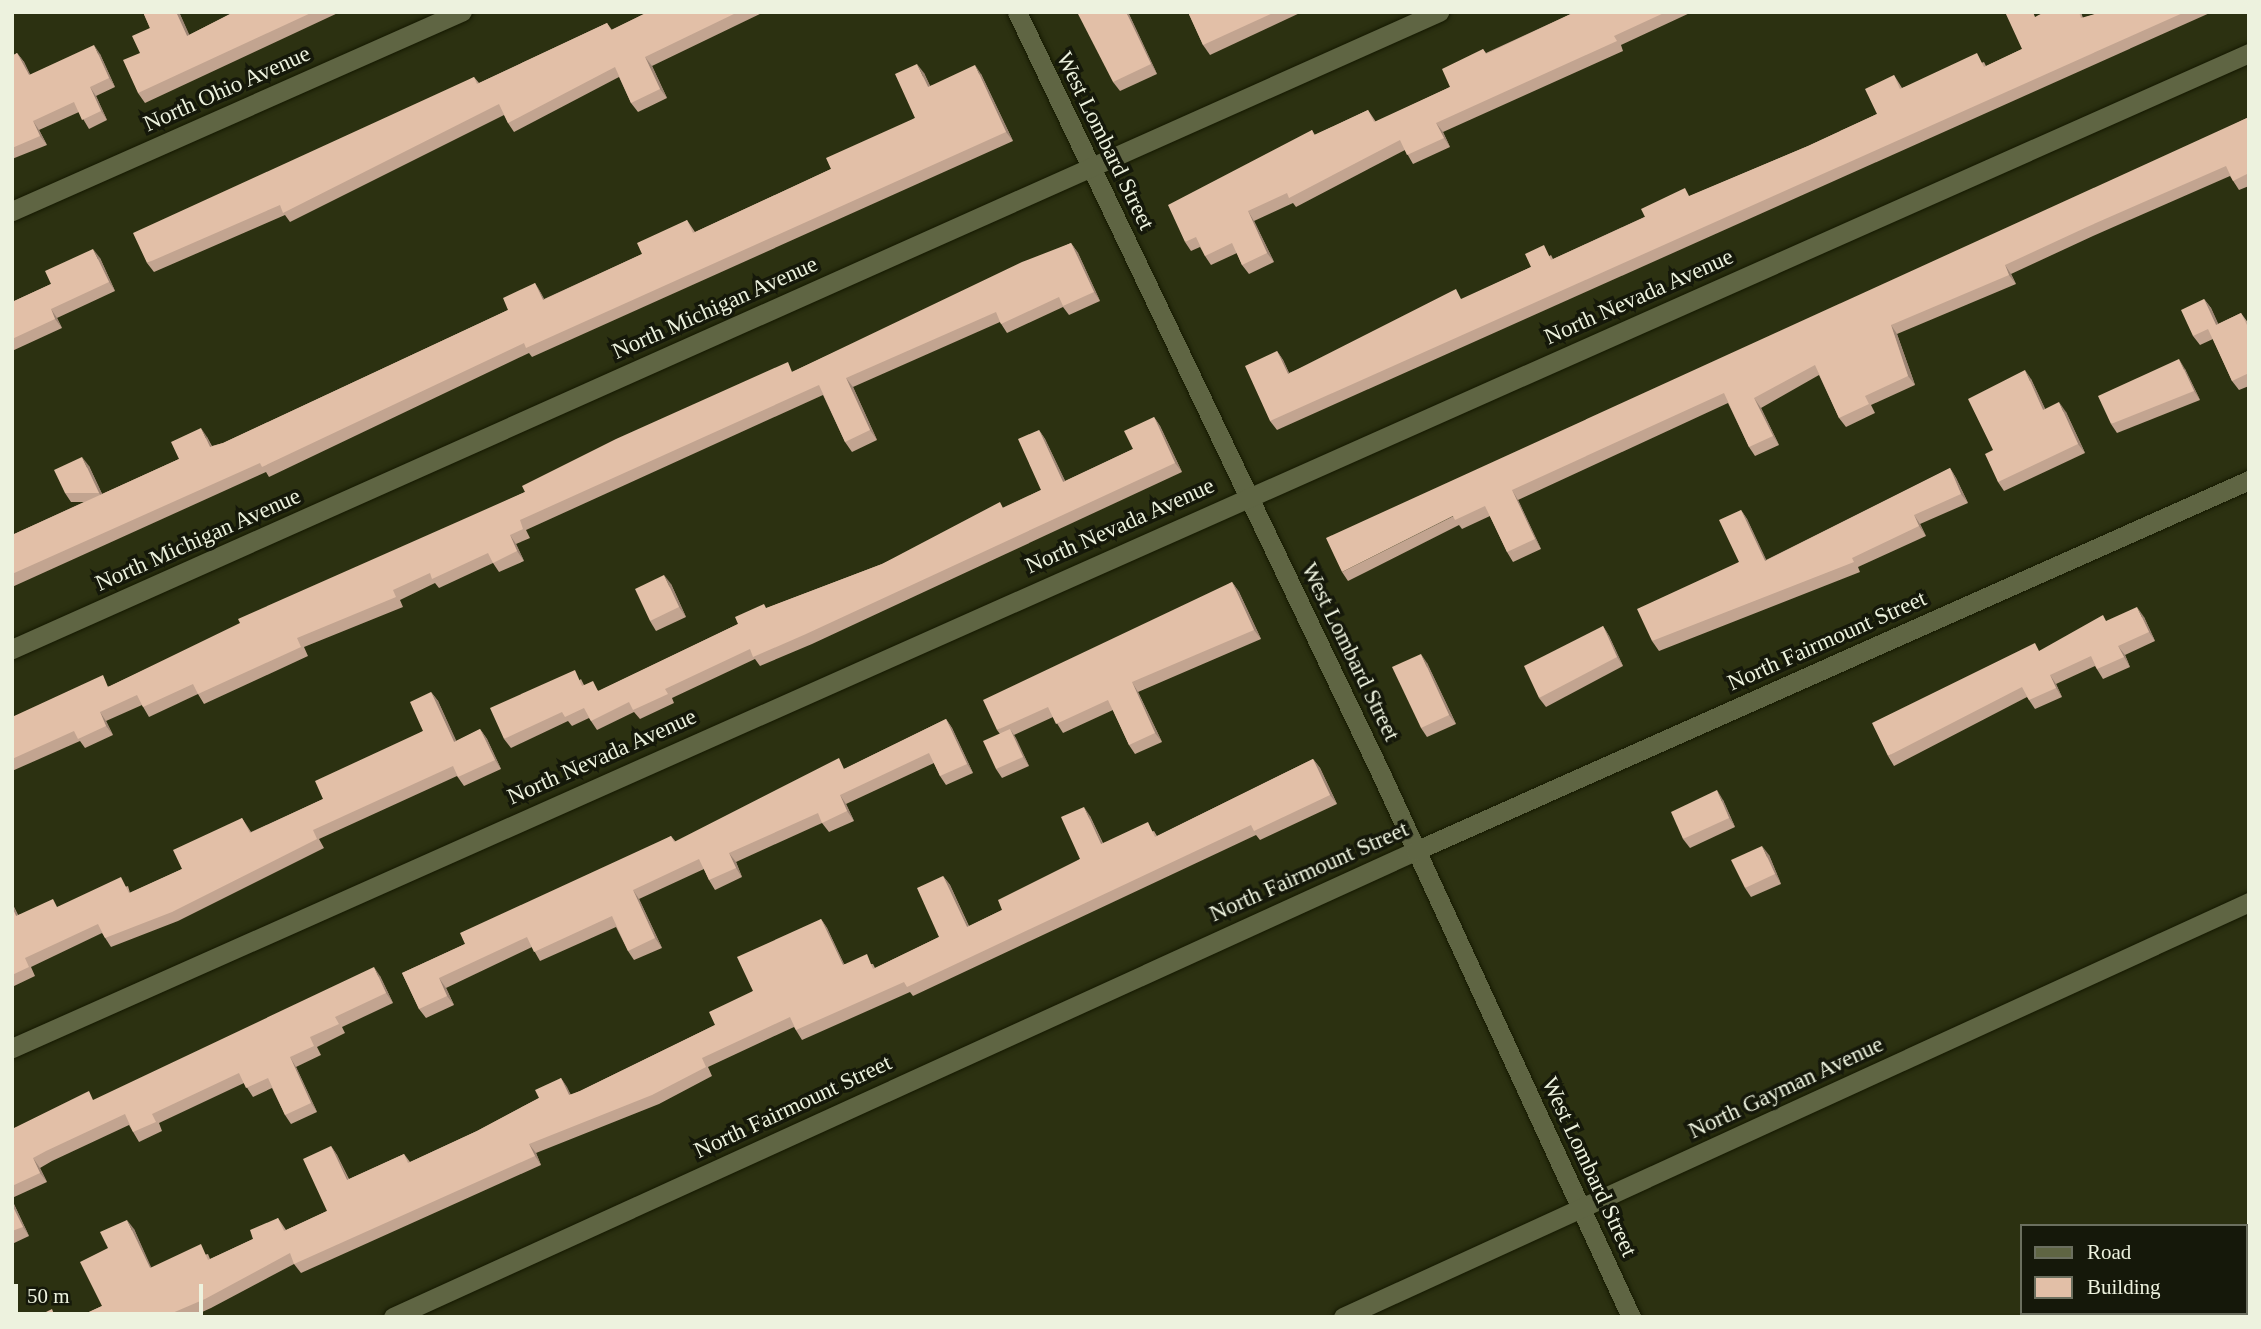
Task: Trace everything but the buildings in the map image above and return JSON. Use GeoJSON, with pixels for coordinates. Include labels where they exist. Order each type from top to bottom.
{"type":"FeatureCollection","features":[{"type":"Feature","properties":{"kind":"street","name":"North Ohio Avenue"},"geometry":{"type":"LineString","coordinates":[[12,211],[462,12]]}},
{"type":"Feature","properties":{"kind":"street","name":"West Lombard Street"},"geometry":{"type":"LineString","coordinates":[[1017,12],[1415,850],[1631,1317]]}},
{"type":"Feature","properties":{"kind":"street","name":"North Michigan Avenue"},"geometry":{"type":"LineString","coordinates":[[12,649],[1438,12]]}},
{"type":"Feature","properties":{"kind":"street","name":"North Nevada Avenue"},"geometry":{"type":"LineString","coordinates":[[12,1048],[2249,53]]}},
{"type":"Feature","properties":{"kind":"street","name":"North Fairmount Street"},"geometry":{"type":"LineString","coordinates":[[393,1317],[1415,850],[2249,480]]}},
{"type":"Feature","properties":{"kind":"street","name":"North Gayman Avenue"},"geometry":{"type":"LineString","coordinates":[[1343,1317],[2249,902]]}}]}
